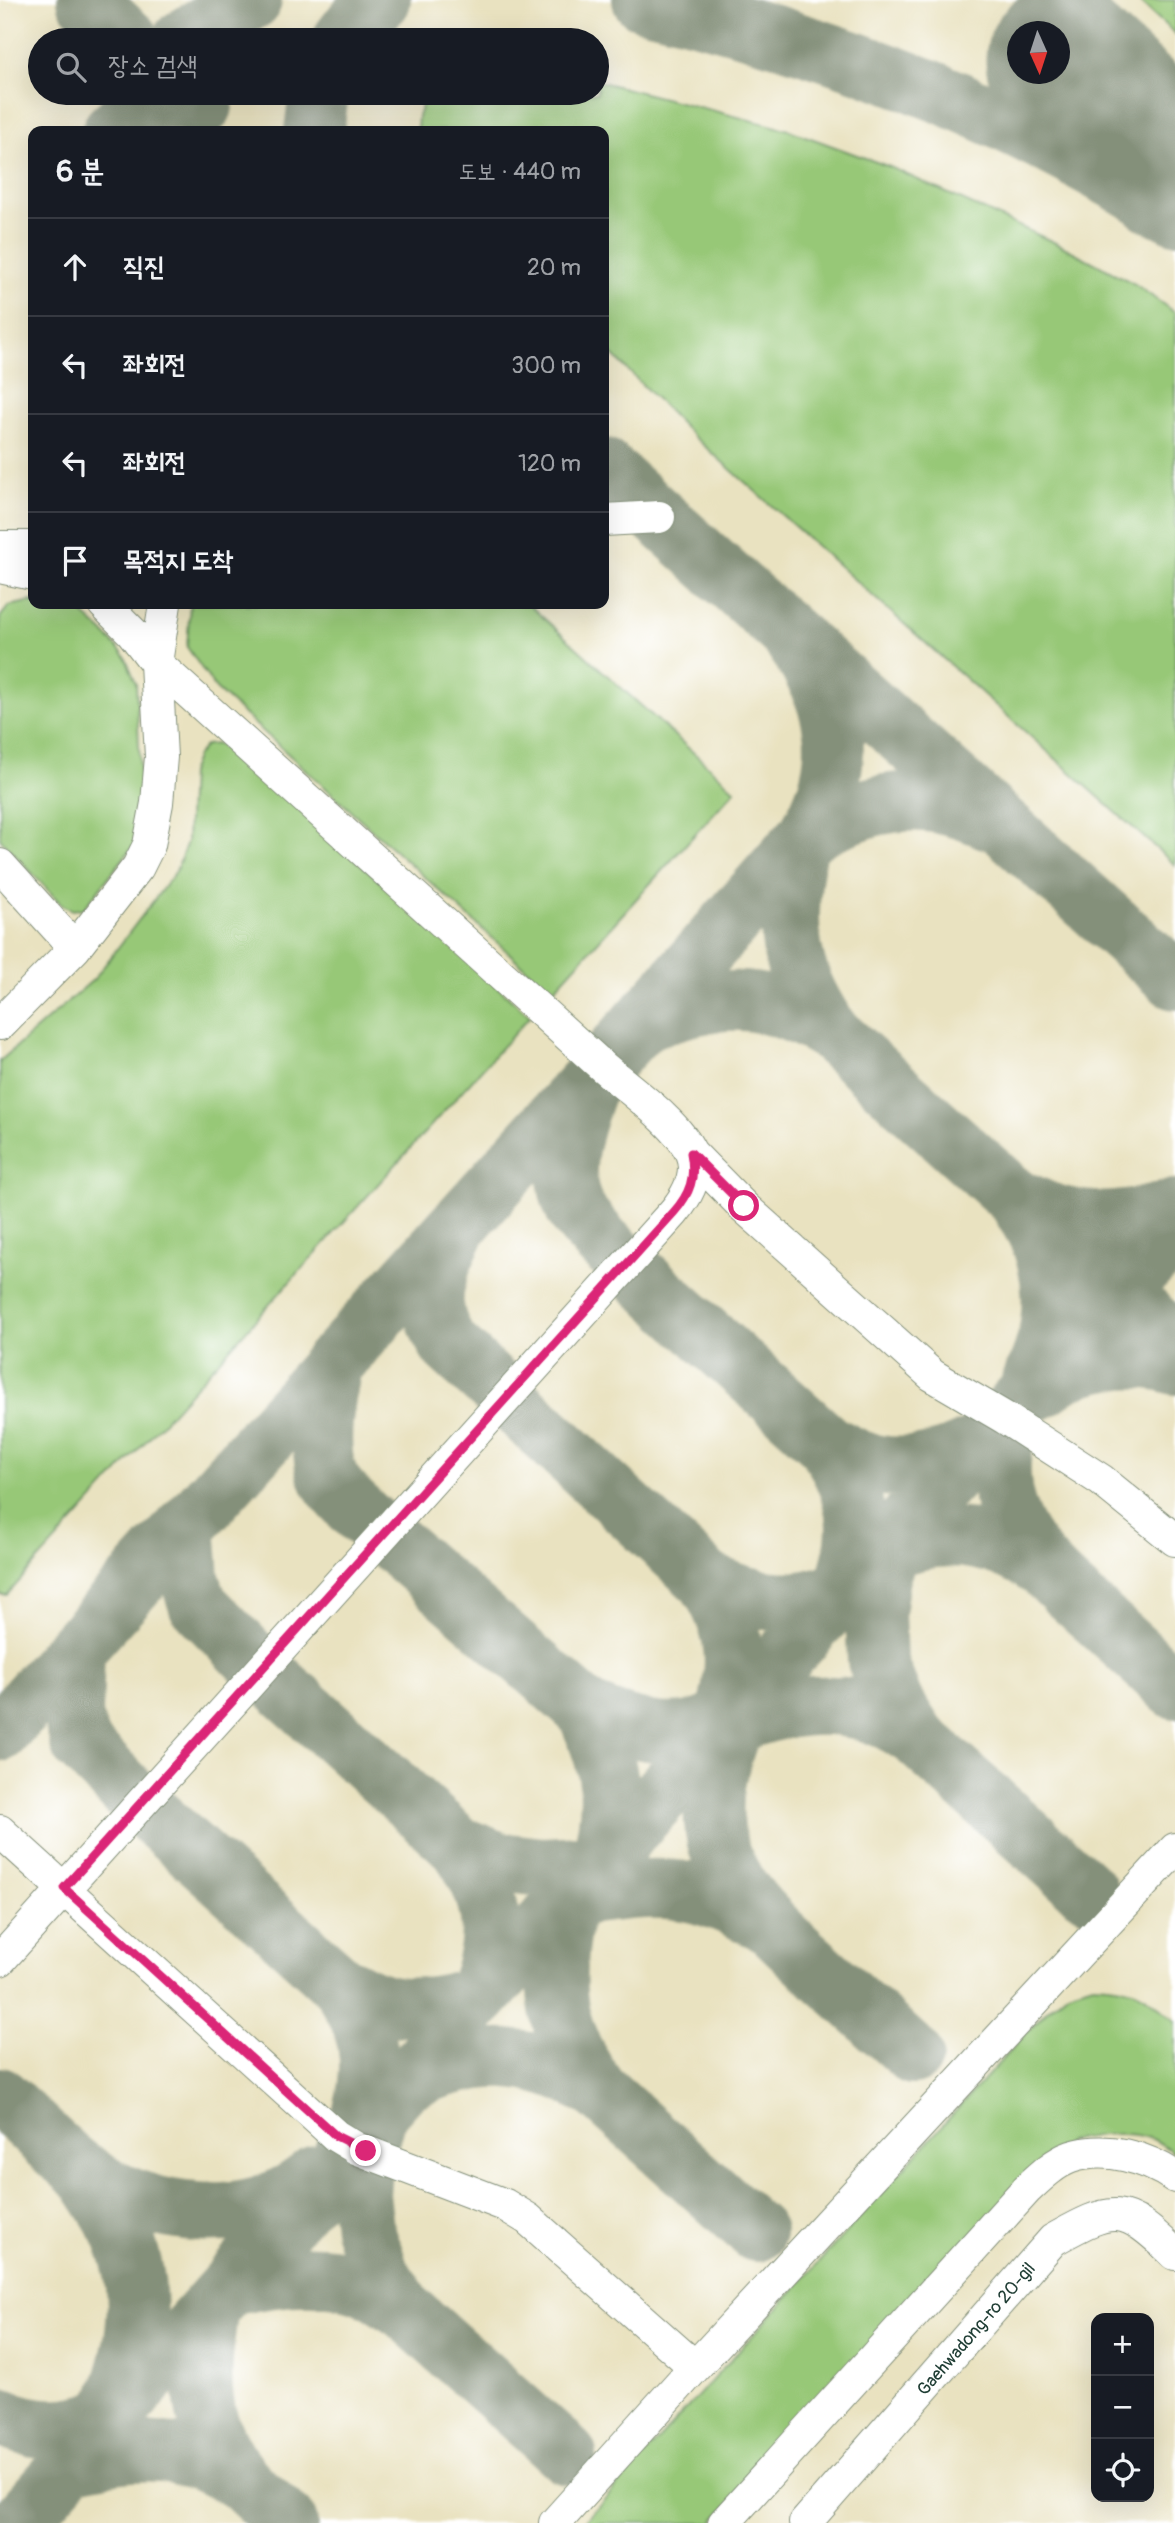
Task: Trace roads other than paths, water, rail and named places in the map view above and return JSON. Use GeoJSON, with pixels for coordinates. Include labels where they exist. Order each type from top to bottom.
{"type":"FeatureCollection","features":[{"type":"Feature","properties":{"kind":"street"},"geometry":{"type":"LineString","coordinates":[[609,520],[659,517]]}},
{"type":"Feature","properties":{"kind":"street"},"geometry":{"type":"LineString","coordinates":[[0,547],[28,547]]}},
{"type":"Feature","properties":{"kind":"street"},"geometry":{"type":"LineString","coordinates":[[0,567],[28,573]]}},
{"type":"Feature","properties":{"kind":"street"},"geometry":{"type":"LineString","coordinates":[[109,609],[132,632],[156,663],[668,1123],[691,1153],[744,1206],[932,1375],[1101,1480],[1175,1540]]}},
{"type":"Feature","properties":{"kind":"street"},"geometry":{"type":"LineString","coordinates":[[0,1024],[75,948],[138,867],[149,845],[157,803],[161,757],[156,663],[164,609]]}},
{"type":"Feature","properties":{"kind":"street"},"geometry":{"type":"LineString","coordinates":[[0,865],[75,948]]}},
{"type":"Feature","properties":{"kind":"street"},"geometry":{"type":"LineString","coordinates":[[0,1960],[687,1197],[693,1164],[691,1153]]}},
{"type":"Feature","properties":{"kind":"street"},"geometry":{"type":"LineString","coordinates":[[0,1831],[336,2136],[356,2148],[505,2205],[528,2219],[695,2367]]}},
{"type":"Feature","properties":{"kind":"street"},"geometry":{"type":"LineString","coordinates":[[555,2523],[695,2367],[1175,1849]]}},
{"type":"Feature","properties":{"kind":"street"},"geometry":{"type":"LineString","coordinates":[[724,2523],[1027,2189],[1052,2167],[1072,2157],[1117,2154],[1142,2159],[1175,2177]]}},
{"type":"Feature","properties":{"kind":"street","name":"Gaehwadong-ro 20-gil"},"geometry":{"type":"LineString","coordinates":[[805,2523],[1054,2240],[1085,2222],[1104,2215],[1124,2215],[1147,2228],[1175,2254]]}}]}
